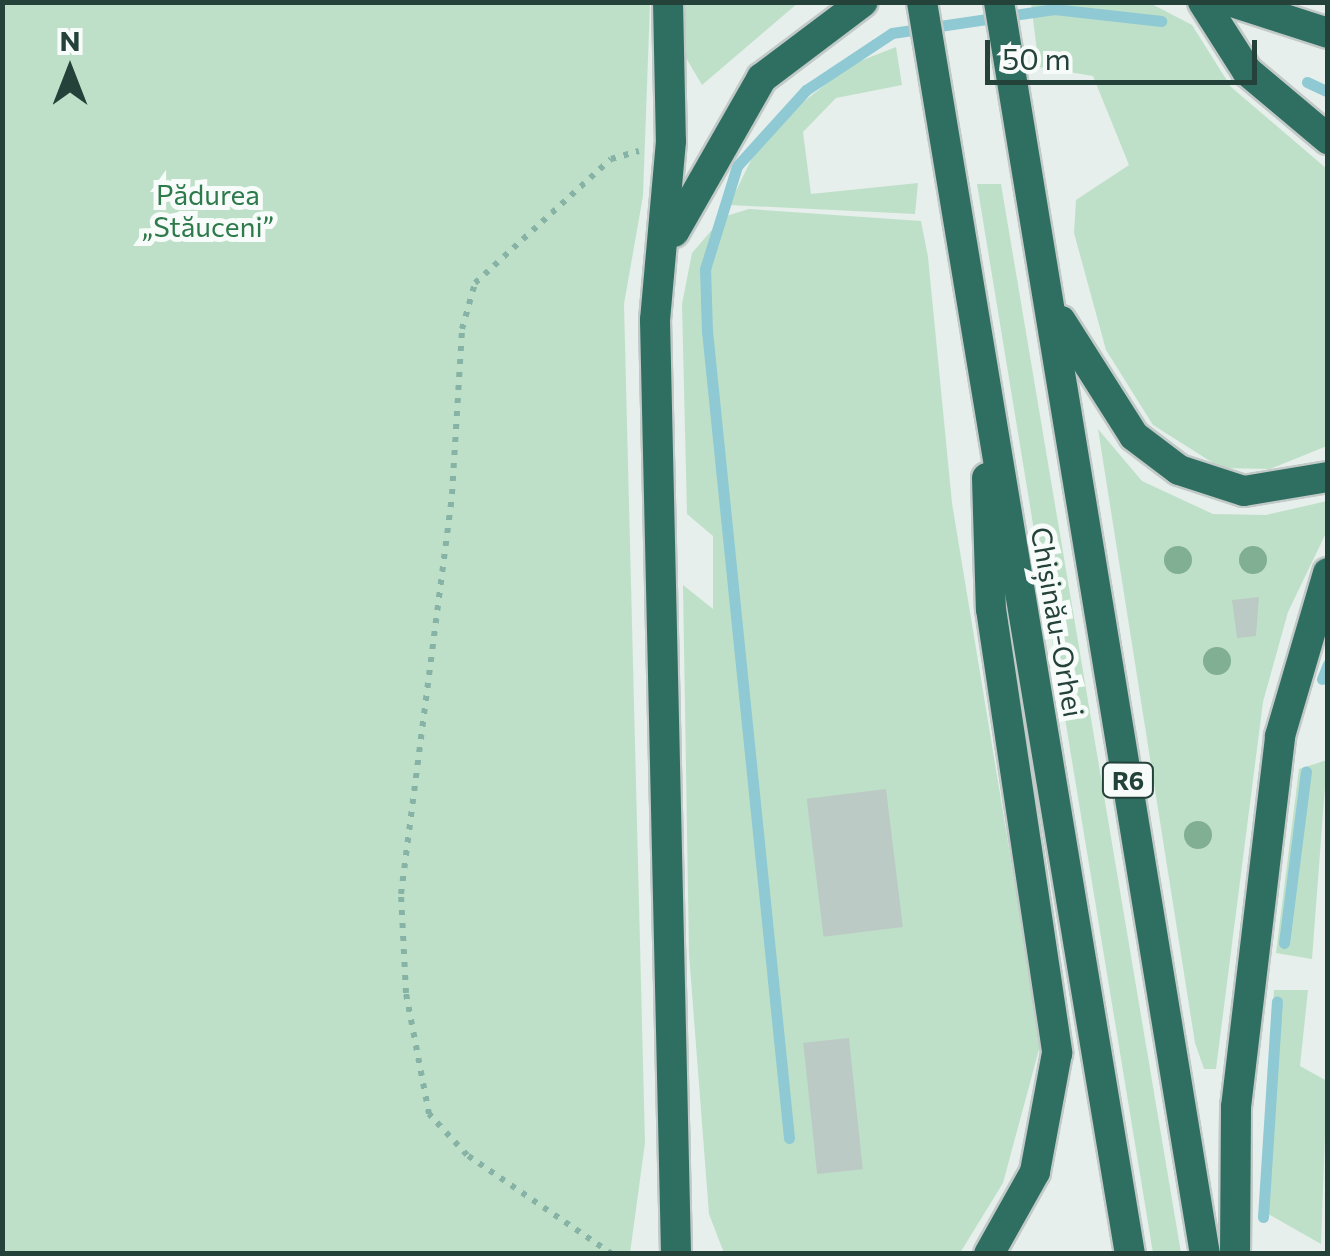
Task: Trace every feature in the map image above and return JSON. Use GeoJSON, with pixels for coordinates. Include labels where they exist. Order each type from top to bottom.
{"type":"FeatureCollection","features":[{"type":"Feature","properties":{"kind":"highway"},"geometry":{"type":"LineString","coordinates":[[668,2],[671,141],[655,320],[658,639],[676,1254]]}},
{"type":"Feature","properties":{"kind":"highway"},"geometry":{"type":"LineString","coordinates":[[664,253],[730,121],[762,78],[863,2]]}},
{"type":"Feature","properties":{"kind":"highway","name":"Chișinău-Orhei"},"geometry":{"type":"LineString","coordinates":[[922,2],[1130,1254]]}},
{"type":"Feature","properties":{"kind":"highway","name":"Chișinău-Orhei"},"geometry":{"type":"LineString","coordinates":[[998,2],[1205,1254]]}},
{"type":"Feature","properties":{"kind":"highway"},"geometry":{"type":"LineString","coordinates":[[1203,2],[1247,71],[1328,139]]}},
{"type":"Feature","properties":{"kind":"highway"},"geometry":{"type":"LineString","coordinates":[[1232,2],[1328,33]]}},
{"type":"Feature","properties":{"kind":"highway"},"geometry":{"type":"LineString","coordinates":[[1298,2],[1328,20]]}},
{"type":"Feature","properties":{"kind":"highway"},"geometry":{"type":"LineString","coordinates":[[1051,306],[1134,436],[1179,470],[1244,491],[1328,477]]}},
{"type":"Feature","properties":{"kind":"highway"},"geometry":{"type":"LineString","coordinates":[[988,410],[991,609],[1057,1054],[1036,1172],[989,1254]]}},
{"type":"Feature","properties":{"kind":"highway"},"geometry":{"type":"LineString","coordinates":[[1234,1254],[1237,1088],[1280,736],[1328,573]]}},
{"type":"Feature","properties":{"kind":"highway"},"geometry":{"type":"LineString","coordinates":[[677,1212],[694,1254]]}},
{"type":"Feature","properties":{"kind":"path"},"geometry":{"type":"LineString","coordinates":[[612,1254],[467,1155],[429,1114],[406,993],[400,894],[452,494],[462,329],[475,283],[611,159],[671,141]]}},
{"type":"Feature","properties":{"kind":"green space"},"geometry":{"type":"Polygon","coordinates":[[[1148,2],[1192,25],[1231,87],[1327,169],[1327,446],[1270,469],[1221,468],[1153,425],[1106,350],[1074,233],[1076,200],[1129,165],[1093,76],[1039,67],[1031,3],[1148,2]]]}},
{"type":"Feature","properties":{"kind":"green space","name":"Pădurea „Stăuceni”"},"geometry":{"type":"Polygon","coordinates":[[[2,3],[650,3],[643,196],[624,304],[645,1143],[630,1253],[3,1253],[2,3]]]}},
{"type":"Feature","properties":{"kind":"green space"},"geometry":{"type":"Polygon","coordinates":[[[681,3],[798,3],[702,85],[683,53],[681,3]]]}},
{"type":"Feature","properties":{"kind":"green space"},"geometry":{"type":"Polygon","coordinates":[[[896,47],[902,85],[836,98],[803,132],[811,194],[918,183],[915,214],[729,205],[753,156],[797,107],[850,65],[896,47]]]}},
{"type":"Feature","properties":{"kind":"green space"},"geometry":{"type":"Polygon","coordinates":[[[977,184],[1001,184],[1181,1253],[1153,1253],[977,184]]]}},
{"type":"Feature","properties":{"kind":"green space"},"geometry":{"type":"Polygon","coordinates":[[[749,209],[921,221],[928,257],[952,503],[1041,1042],[1003,1183],[960,1253],[724,1253],[709,1214],[689,954],[683,585],[713,609],[713,536],[687,514],[682,304],[692,253],[723,217],[749,209]]]}},
{"type":"Feature","properties":{"kind":"green space"},"geometry":{"type":"Polygon","coordinates":[[[1098,429],[1142,481],[1213,514],[1266,515],[1327,501],[1327,531],[1288,612],[1263,702],[1216,1069],[1204,1069],[1195,1043],[1098,429]]]}},
{"type":"Feature","properties":{"kind":"green space"},"geometry":{"type":"Polygon","coordinates":[[[1327,760],[1312,959],[1276,953],[1299,769],[1327,760]]]}},
{"type":"Feature","properties":{"kind":"green space"},"geometry":{"type":"Polygon","coordinates":[[[1274,990],[1308,990],[1300,1066],[1327,1081],[1321,1244],[1261,1210],[1274,990]]]}},
{"type":"Feature","properties":{"kind":"building"},"geometry":{"type":"Polygon","coordinates":[[[1259,597],[1256,636],[1237,638],[1232,600],[1259,597]]]}},
{"type":"Feature","properties":{"kind":"building"},"geometry":{"type":"Polygon","coordinates":[[[886,789],[903,927],[824,937],[807,799],[886,789]]]}},
{"type":"Feature","properties":{"kind":"building"},"geometry":{"type":"Polygon","coordinates":[[[849,1038],[863,1169],[817,1174],[803,1043],[849,1038]]]}},
{"type":"Feature","properties":{"kind":"waterway"},"geometry":{"type":"LineString","coordinates":[[789,1138],[707,331],[705,269],[737,166],[806,90],[892,33],[1054,9],[1161,21]]}},
{"type":"Feature","properties":{"kind":"waterway"},"geometry":{"type":"LineString","coordinates":[[1307,82],[1328,92]]}},
{"type":"Feature","properties":{"kind":"waterway"},"geometry":{"type":"LineString","coordinates":[[1322,679],[1328,664]]}},
{"type":"Feature","properties":{"kind":"waterway"},"geometry":{"type":"LineString","coordinates":[[1284,943],[1306,771]]}},
{"type":"Feature","properties":{"kind":"waterway"},"geometry":{"type":"LineString","coordinates":[[1263,1217],[1277,1001]]}}]}
